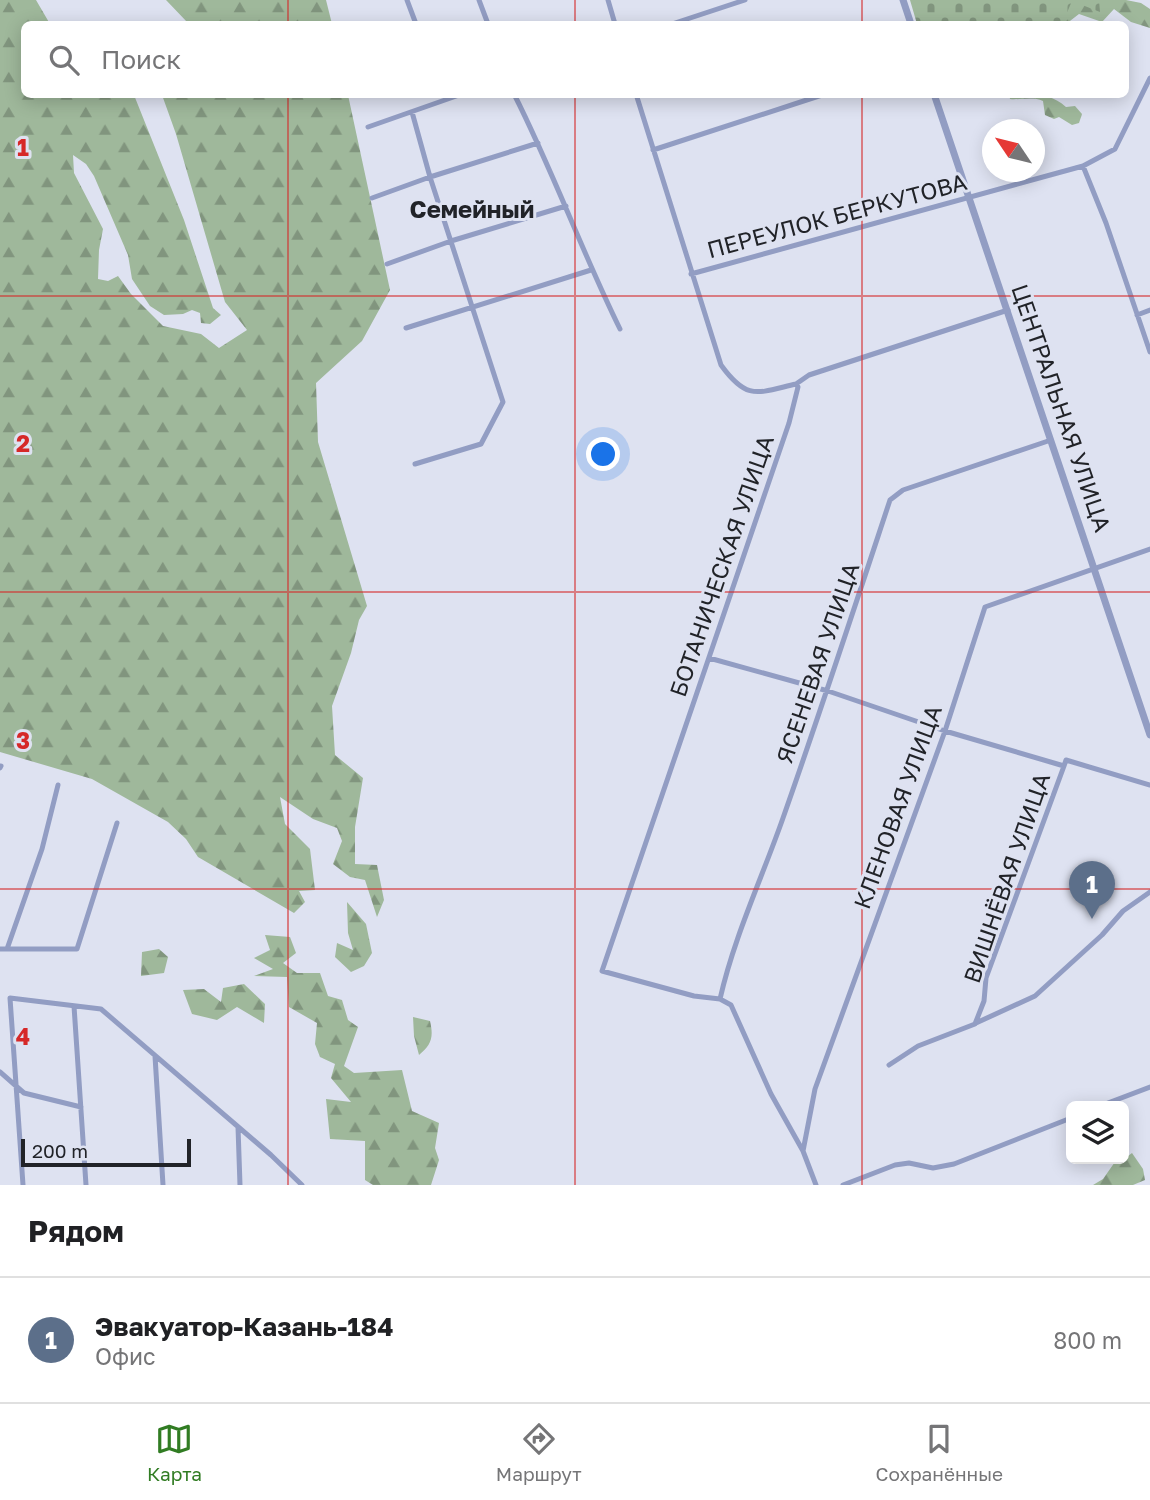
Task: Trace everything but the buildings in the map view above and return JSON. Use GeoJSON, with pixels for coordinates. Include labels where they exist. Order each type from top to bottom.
{"type":"FeatureCollection","features":[{"type":"Feature","properties":{"kind":"street"},"geometry":{"type":"LineString","coordinates":[[407,0],[415,21]]}},
{"type":"Feature","properties":{"kind":"street"},"geometry":{"type":"LineString","coordinates":[[479,0],[487,21]]}},
{"type":"Feature","properties":{"kind":"street"},"geometry":{"type":"LineString","coordinates":[[608,0],[614,21]]}},
{"type":"Feature","properties":{"kind":"street"},"geometry":{"type":"LineString","coordinates":[[680,21],[745,0]]}},
{"type":"Feature","properties":{"kind":"street"},"geometry":{"type":"LineString","coordinates":[[904,0],[910,21]]}},
{"type":"Feature","properties":{"kind":"street","name":"ПЕРЕУЛОК БЕРКУТОВА"},"geometry":{"type":"LineString","coordinates":[[691,274],[1083,166],[1115,149],[1150,78]]}},
{"type":"Feature","properties":{"kind":"street"},"geometry":{"type":"LineString","coordinates":[[368,127],[451,98]]}},
{"type":"Feature","properties":{"kind":"street"},"geometry":{"type":"LineString","coordinates":[[516,98],[566,206],[591,270],[620,329]]}},
{"type":"Feature","properties":{"kind":"street"},"geometry":{"type":"LineString","coordinates":[[637,98],[717,357],[729,376],[741,388],[755,393],[796,384],[809,374],[1007,310]]}},
{"type":"Feature","properties":{"kind":"street"},"geometry":{"type":"LineString","coordinates":[[653,150],[813,98]]}},
{"type":"Feature","properties":{"kind":"street","name":"ЦЕНТРАЛЬНАЯ УЛИЦА"},"geometry":{"type":"LineString","coordinates":[[935,98],[1150,734]]}},
{"type":"Feature","properties":{"kind":"street"},"geometry":{"type":"LineString","coordinates":[[412,112],[430,177],[503,402],[481,444],[415,464]]}},
{"type":"Feature","properties":{"kind":"street"},"geometry":{"type":"LineString","coordinates":[[372,198],[538,143]]}},
{"type":"Feature","properties":{"kind":"street"},"geometry":{"type":"LineString","coordinates":[[1083,166],[1106,223],[1150,352]]}},
{"type":"Feature","properties":{"kind":"street"},"geometry":{"type":"LineString","coordinates":[[387,264],[451,241],[566,206]]}},
{"type":"Feature","properties":{"kind":"street"},"geometry":{"type":"LineString","coordinates":[[406,328],[591,270]]}},
{"type":"Feature","properties":{"kind":"street"},"geometry":{"type":"LineString","coordinates":[[1138,315],[1150,310]]}},
{"type":"Feature","properties":{"kind":"street","name":"БОТАНИЧЕСКАЯ УЛИЦА"},"geometry":{"type":"LineString","coordinates":[[720,999],[694,996],[602,971],[789,423],[798,387],[796,384]]}},
{"type":"Feature","properties":{"kind":"street","name":"ЯСЕНЕВАЯ УЛИЦА"},"geometry":{"type":"LineString","coordinates":[[720,999],[728,967],[828,691],[890,500],[904,490],[1052,440]]}},
{"type":"Feature","properties":{"kind":"street","name":"КЛЕНОВАЯ УЛИЦА"},"geometry":{"type":"LineString","coordinates":[[803,1151],[815,1089],[945,731],[985,607],[1150,549]]}},
{"type":"Feature","properties":{"kind":"street"},"geometry":{"type":"LineString","coordinates":[[709,659],[828,691],[945,731],[1064,766],[1066,760],[1150,785]]}},
{"type":"Feature","properties":{"kind":"street","name":"ВИШНЁВАЯ УЛИЦА"},"geometry":{"type":"LineString","coordinates":[[975,1024],[984,1002],[986,978],[1064,766]]}},
{"type":"Feature","properties":{"kind":"street"},"geometry":{"type":"LineString","coordinates":[[58,785],[42,849],[4,949],[77,949],[117,823]]}},
{"type":"Feature","properties":{"kind":"street"},"geometry":{"type":"LineString","coordinates":[[888,1065],[918,1046],[975,1024],[1035,996],[1102,935],[1123,911],[1150,892]]}},
{"type":"Feature","properties":{"kind":"street"},"geometry":{"type":"LineString","coordinates":[[23,1185],[10,998],[101,1009],[302,1185]]}},
{"type":"Feature","properties":{"kind":"street"},"geometry":{"type":"LineString","coordinates":[[720,999],[731,1005],[771,1094],[803,1151],[816,1185]]}},
{"type":"Feature","properties":{"kind":"street"},"geometry":{"type":"LineString","coordinates":[[74,1006],[86,1185]]}},
{"type":"Feature","properties":{"kind":"street"},"geometry":{"type":"LineString","coordinates":[[155,1056],[163,1185]]}},
{"type":"Feature","properties":{"kind":"street"},"geometry":{"type":"LineString","coordinates":[[0,1072],[24,1093],[81,1107]]}},
{"type":"Feature","properties":{"kind":"street"},"geometry":{"type":"LineString","coordinates":[[1113,1101],[1150,1087]]}},
{"type":"Feature","properties":{"kind":"street"},"geometry":{"type":"LineString","coordinates":[[843,1185],[895,1165],[909,1163],[933,1168],[954,1164],[1066,1120]]}},
{"type":"Feature","properties":{"kind":"street"},"geometry":{"type":"LineString","coordinates":[[238,1127],[240,1185]]}},
{"type":"Feature","properties":{"kind":"green space"},"geometry":{"type":"Polygon","coordinates":[[[0,0],[36,0],[48,21],[21,21],[21,98],[135,98],[184,220],[213,308],[221,315],[210,324],[201,323],[200,313],[192,310],[183,314],[164,315],[150,306],[132,279],[128,255],[94,176],[86,164],[73,155],[74,173],[103,229],[98,279],[108,281],[118,276],[131,294],[163,326],[201,334],[219,348],[247,330],[225,302],[163,98],[349,98],[390,290],[362,341],[316,383],[318,442],[367,606],[359,620],[351,653],[332,706],[335,755],[363,778],[355,827],[355,864],[377,865],[384,900],[377,917],[365,880],[350,877],[333,864],[342,841],[337,828],[313,819],[280,797],[285,824],[310,849],[315,890],[299,891],[305,902],[294,913],[198,857],[186,839],[168,822],[92,779],[0,752],[0,0]]]}},
{"type":"Feature","properties":{"kind":"green space"},"geometry":{"type":"Polygon","coordinates":[[[166,0],[326,0],[331,21],[186,21],[166,0]]]}},
{"type":"Feature","properties":{"kind":"green space"},"geometry":{"type":"Polygon","coordinates":[[[910,0],[1099,0],[1100,12],[1072,1],[1063,21],[916,21],[910,0]]]}},
{"type":"Feature","properties":{"kind":"green space"},"geometry":{"type":"Polygon","coordinates":[[[1011,0],[1126,0],[1141,3],[1150,9],[1150,28],[1131,22],[1114,9],[1103,21],[1079,14],[1070,21],[1044,21],[1011,0]]]}},
{"type":"Feature","properties":{"kind":"green space"},"geometry":{"type":"Polygon","coordinates":[[[1031,98],[1051,98],[1066,107],[1075,106],[1082,114],[1079,123],[1072,125],[1059,117],[1054,119],[1045,115],[1043,101],[1031,98]]]}},
{"type":"Feature","properties":{"kind":"green space"},"geometry":{"type":"Polygon","coordinates":[[[347,902],[366,924],[372,953],[364,966],[351,972],[335,957],[337,943],[353,950],[348,933],[347,902]]]}},
{"type":"Feature","properties":{"kind":"green space"},"geometry":{"type":"Polygon","coordinates":[[[265,935],[290,937],[296,953],[283,963],[297,973],[320,973],[328,996],[342,1000],[348,1020],[358,1027],[344,1066],[354,1073],[402,1070],[412,1111],[439,1123],[435,1148],[439,1160],[431,1185],[373,1185],[365,1180],[365,1141],[330,1139],[326,1099],[351,1102],[331,1078],[335,1064],[320,1057],[315,1044],[317,1023],[289,1007],[287,977],[254,976],[273,969],[254,958],[270,950],[265,935]]]}},
{"type":"Feature","properties":{"kind":"green space"},"geometry":{"type":"Polygon","coordinates":[[[159,949],[168,957],[164,973],[141,976],[142,952],[159,949]]]}},
{"type":"Feature","properties":{"kind":"green space"},"geometry":{"type":"Polygon","coordinates":[[[244,984],[265,1004],[264,1023],[237,1007],[217,1020],[192,1014],[183,990],[204,989],[221,1002],[223,988],[244,984]]]}},
{"type":"Feature","properties":{"kind":"green space"},"geometry":{"type":"Polygon","coordinates":[[[413,1017],[430,1021],[431,1027],[430,1041],[419,1055],[414,1036],[413,1017]]]}},
{"type":"Feature","properties":{"kind":"green space"},"geometry":{"type":"Polygon","coordinates":[[[1132,1153],[1143,1169],[1145,1180],[1133,1185],[1093,1185],[1103,1179],[1114,1164],[1129,1164],[1129,1155],[1132,1153]]]}},
{"type":"Feature","properties":{"kind":"place","name":"Эвакуатор-Казань-184"},"geometry":{"type":"Point","coordinates":[1092,919]}},
{"type":"Feature","properties":{"kind":"district","name":"Семейный"},"geometry":{"type":"Point","coordinates":[472,210]}}]}
